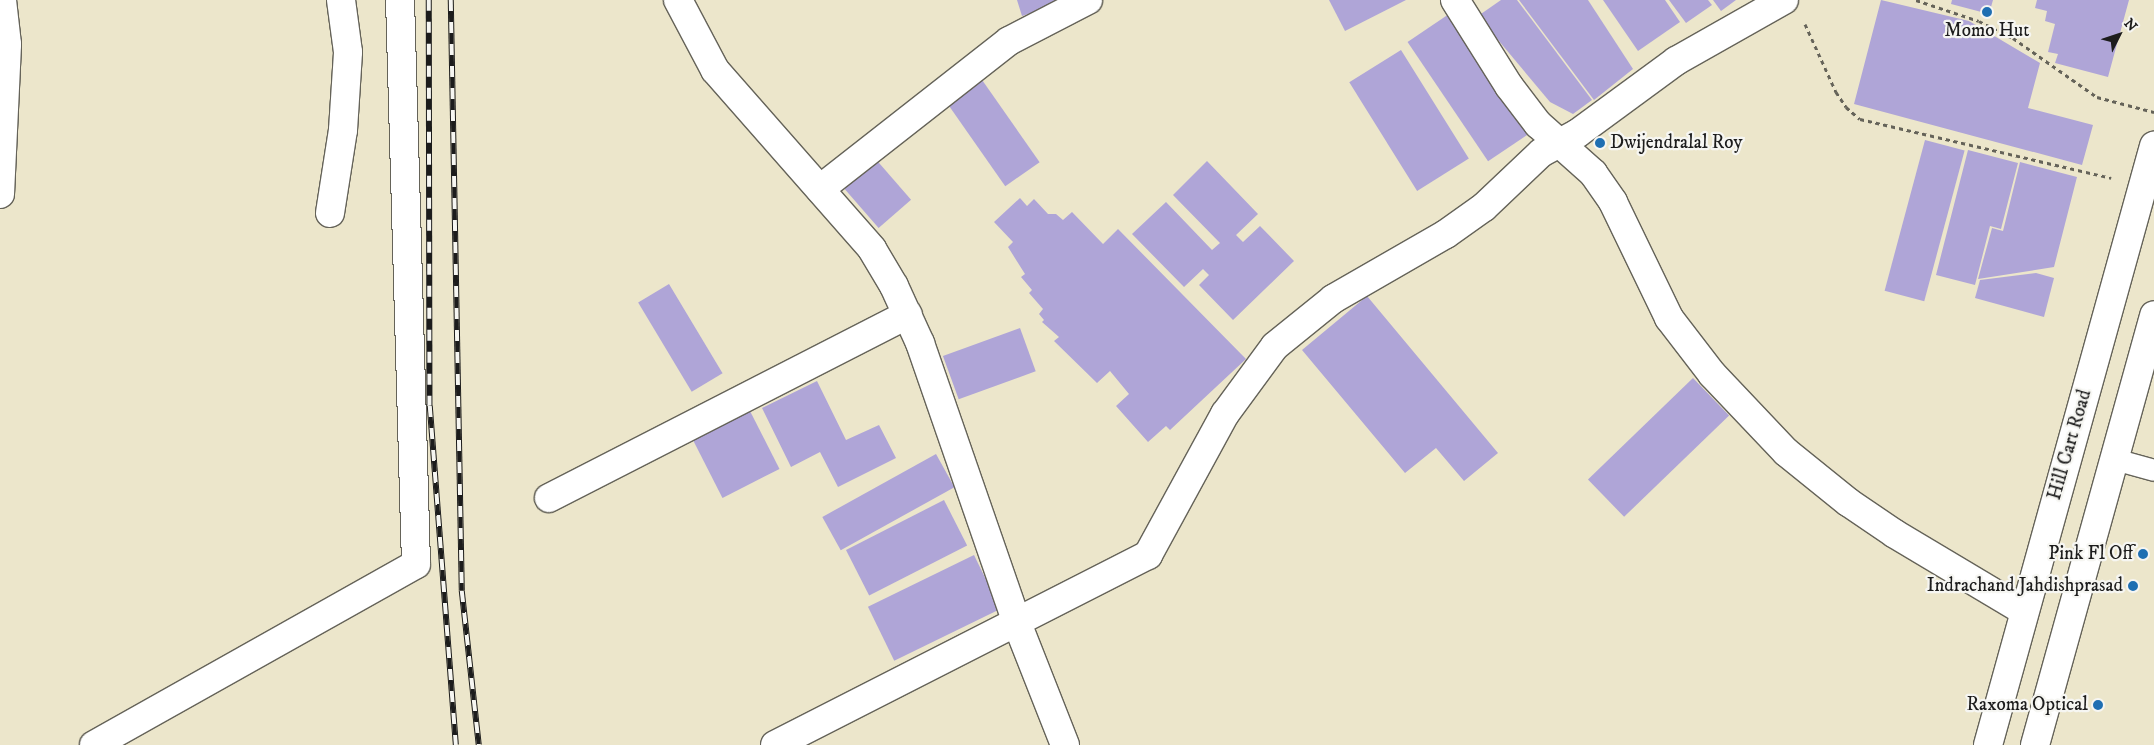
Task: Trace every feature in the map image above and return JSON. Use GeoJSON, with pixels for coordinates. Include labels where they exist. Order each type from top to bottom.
{"type":"FeatureCollection","features":[{"type":"Feature","properties":{"kind":"street"},"geometry":{"type":"LineString","coordinates":[[0,194],[7,44],[2,0]]}},
{"type":"Feature","properties":{"kind":"street"},"geometry":{"type":"LineString","coordinates":[[330,213],[344,130],[348,52],[341,0]]}},
{"type":"Feature","properties":{"kind":"street"},"geometry":{"type":"LineString","coordinates":[[94,745],[416,564],[400,0]]}},
{"type":"Feature","properties":{"kind":"street"},"geometry":{"type":"LineString","coordinates":[[678,0],[715,70],[872,249],[908,314],[1017,623],[1065,745]]}},
{"type":"Feature","properties":{"kind":"street"},"geometry":{"type":"LineString","coordinates":[[820,189],[1009,41],[1088,0]]}},
{"type":"Feature","properties":{"kind":"street"},"geometry":{"type":"LineString","coordinates":[[1455,0],[1515,93],[1538,124],[1561,142],[1593,173],[1613,202],[1669,318],[1712,374],[1786,452],[1848,502],[1895,534],[2024,611]]}},
{"type":"Feature","properties":{"kind":"street"},"geometry":{"type":"LineString","coordinates":[[776,745],[1148,555],[1225,414],[1275,346],[1333,299],[1446,234],[1484,207],[1541,153],[1561,142],[1676,61],[1793,8]]}},
{"type":"Feature","properties":{"kind":"street","name":"Hill Cart Road"},"geometry":{"type":"LineString","coordinates":[[1988,745],[2154,146]]}},
{"type":"Feature","properties":{"kind":"street"},"geometry":{"type":"LineString","coordinates":[[549,498],[908,314]]}},
{"type":"Feature","properties":{"kind":"street"},"geometry":{"type":"LineString","coordinates":[[2035,745],[2154,315]]}},
{"type":"Feature","properties":{"kind":"lane"},"geometry":{"type":"LineString","coordinates":[[2114,459],[2154,470]]}},
{"type":"Feature","properties":{"kind":"path"},"geometry":{"type":"LineString","coordinates":[[1916,0],[1979,21],[2013,38],[2097,97],[2154,112]]}},
{"type":"Feature","properties":{"kind":"path"},"geometry":{"type":"LineString","coordinates":[[1793,8],[1836,92],[1846,107],[1860,119],[2143,186]]}},
{"type":"Feature","properties":{"kind":"building"},"geometry":{"type":"Polygon","coordinates":[[[1017,0],[1071,0],[1022,16],[1017,0]]]}},
{"type":"Feature","properties":{"kind":"building"},"geometry":{"type":"Polygon","coordinates":[[[1329,0],[1406,0],[1345,31],[1329,0]]]}},
{"type":"Feature","properties":{"kind":"building"},"geometry":{"type":"Polygon","coordinates":[[[1501,0],[1517,0],[1592,100],[1573,114],[1550,102],[1478,16],[1501,0]]]}},
{"type":"Feature","properties":{"kind":"building"},"geometry":{"type":"Polygon","coordinates":[[[1519,0],[1588,0],[1633,69],[1594,100],[1519,0]]]}},
{"type":"Feature","properties":{"kind":"building"},"geometry":{"type":"Polygon","coordinates":[[[1603,0],[1665,0],[1680,22],[1638,51],[1603,0]]]}},
{"type":"Feature","properties":{"kind":"building"},"geometry":{"type":"Polygon","coordinates":[[[1669,0],[1708,0],[1712,5],[1686,23],[1669,0]]]}},
{"type":"Feature","properties":{"kind":"building"},"geometry":{"type":"Polygon","coordinates":[[[1713,0],[1736,0],[1721,11],[1713,0]]]}},
{"type":"Feature","properties":{"kind":"building"},"geometry":{"type":"Polygon","coordinates":[[[1881,0],[1969,21],[2040,63],[2028,108],[2093,125],[2082,165],[1854,104],[1881,0]]]}},
{"type":"Feature","properties":{"kind":"building"},"geometry":{"type":"Polygon","coordinates":[[[1952,0],[1993,0],[1989,14],[1951,4],[1952,0]]]}},
{"type":"Feature","properties":{"kind":"building"},"geometry":{"type":"Polygon","coordinates":[[[2037,0],[2129,0],[2108,77],[2055,63],[2058,54],[2048,52],[2055,24],[2045,21],[2047,11],[2035,8],[2037,0]]]}},
{"type":"Feature","properties":{"kind":"building"},"geometry":{"type":"Polygon","coordinates":[[[1449,14],[1530,133],[1488,161],[1408,42],[1449,14]]]}},
{"type":"Feature","properties":{"kind":"building"},"geometry":{"type":"Polygon","coordinates":[[[1401,50],[1469,159],[1417,191],[1349,82],[1401,50]]]}},
{"type":"Feature","properties":{"kind":"building"},"geometry":{"type":"Polygon","coordinates":[[[980,77],[1040,162],[1005,186],[946,101],[980,77]]]}},
{"type":"Feature","properties":{"kind":"building"},"geometry":{"type":"Polygon","coordinates":[[[1925,140],[1965,151],[1924,301],[1885,291],[1925,140]]]}},
{"type":"Feature","properties":{"kind":"building"},"geometry":{"type":"Polygon","coordinates":[[[1968,150],[2018,163],[2001,229],[1990,226],[1975,285],[1936,275],[1968,150]]]}},
{"type":"Feature","properties":{"kind":"building"},"geometry":{"type":"Polygon","coordinates":[[[873,156],[911,200],[879,228],[841,184],[873,156]]]}},
{"type":"Feature","properties":{"kind":"building"},"geometry":{"type":"Polygon","coordinates":[[[1207,161],[1258,214],[1236,235],[1243,242],[1260,226],[1294,261],[1233,320],[1199,285],[1209,275],[1203,269],[1184,287],[1132,234],[1166,202],[1212,250],[1220,243],[1173,195],[1207,161]]]}},
{"type":"Feature","properties":{"kind":"building"},"geometry":{"type":"Polygon","coordinates":[[[2020,162],[2077,177],[2054,267],[1978,279],[1992,228],[2003,231],[2020,162]]]}},
{"type":"Feature","properties":{"kind":"building"},"geometry":{"type":"Polygon","coordinates":[[[1020,198],[1027,206],[1034,199],[1048,214],[1056,214],[1063,220],[1072,212],[1103,244],[1118,229],[1246,359],[1170,430],[1166,426],[1148,442],[1116,406],[1129,394],[1110,371],[1097,383],[1054,341],[1059,337],[1042,322],[1044,320],[1039,314],[1043,309],[1029,293],[1032,290],[1021,277],[1025,274],[1008,247],[1013,242],[994,222],[1020,198]]]}},
{"type":"Feature","properties":{"kind":"building"},"geometry":{"type":"Polygon","coordinates":[[[2036,273],[2054,278],[2044,317],[1975,298],[1980,280],[2036,273]]]}},
{"type":"Feature","properties":{"kind":"building"},"geometry":{"type":"Polygon","coordinates":[[[669,284],[723,373],[692,392],[638,303],[669,284]]]}},
{"type":"Feature","properties":{"kind":"building"},"geometry":{"type":"Polygon","coordinates":[[[1367,296],[1498,453],[1464,481],[1436,448],[1405,473],[1302,350],[1367,296]]]}},
{"type":"Feature","properties":{"kind":"building"},"geometry":{"type":"Polygon","coordinates":[[[1020,328],[1036,371],[959,399],[943,356],[1020,328]]]}},
{"type":"Feature","properties":{"kind":"building"},"geometry":{"type":"Polygon","coordinates":[[[1693,378],[1729,415],[1624,517],[1588,479],[1693,378]]]}},
{"type":"Feature","properties":{"kind":"building"},"geometry":{"type":"Polygon","coordinates":[[[817,381],[846,440],[879,425],[896,458],[838,487],[820,452],[791,467],[762,408],[817,381]]]}},
{"type":"Feature","properties":{"kind":"building"},"geometry":{"type":"Polygon","coordinates":[[[750,411],[780,469],[722,498],[693,440],[750,411]]]}},
{"type":"Feature","properties":{"kind":"building"},"geometry":{"type":"Polygon","coordinates":[[[936,454],[954,487],[841,550],[822,517],[936,454]]]}},
{"type":"Feature","properties":{"kind":"building"},"geometry":{"type":"Polygon","coordinates":[[[944,500],[967,545],[869,595],[846,550],[944,500]]]}},
{"type":"Feature","properties":{"kind":"building"},"geometry":{"type":"Polygon","coordinates":[[[974,555],[1000,609],[894,661],[868,607],[974,555]]]}},
{"type":"Feature","properties":{"kind":"railway"},"geometry":{"type":"LineString","coordinates":[[429,0],[430,406],[456,745]]}},
{"type":"Feature","properties":{"kind":"railway"},"geometry":{"type":"LineString","coordinates":[[451,0],[462,591],[479,745]]}},
{"type":"Feature","properties":{"kind":"place","name":"Momo Hut"},"geometry":{"type":"Point","coordinates":[1987,12]}},
{"type":"Feature","properties":{"kind":"place","name":"Dwijendralal Roy"},"geometry":{"type":"Point","coordinates":[1600,143]}},
{"type":"Feature","properties":{"kind":"place","name":"Pink Fl Off"},"geometry":{"type":"Point","coordinates":[2143,554]}},
{"type":"Feature","properties":{"kind":"place","name":"Indrachand Jahdishprasad"},"geometry":{"type":"Point","coordinates":[2133,586]}},
{"type":"Feature","properties":{"kind":"place","name":"Raxoma Optical"},"geometry":{"type":"Point","coordinates":[2098,705]}}]}
